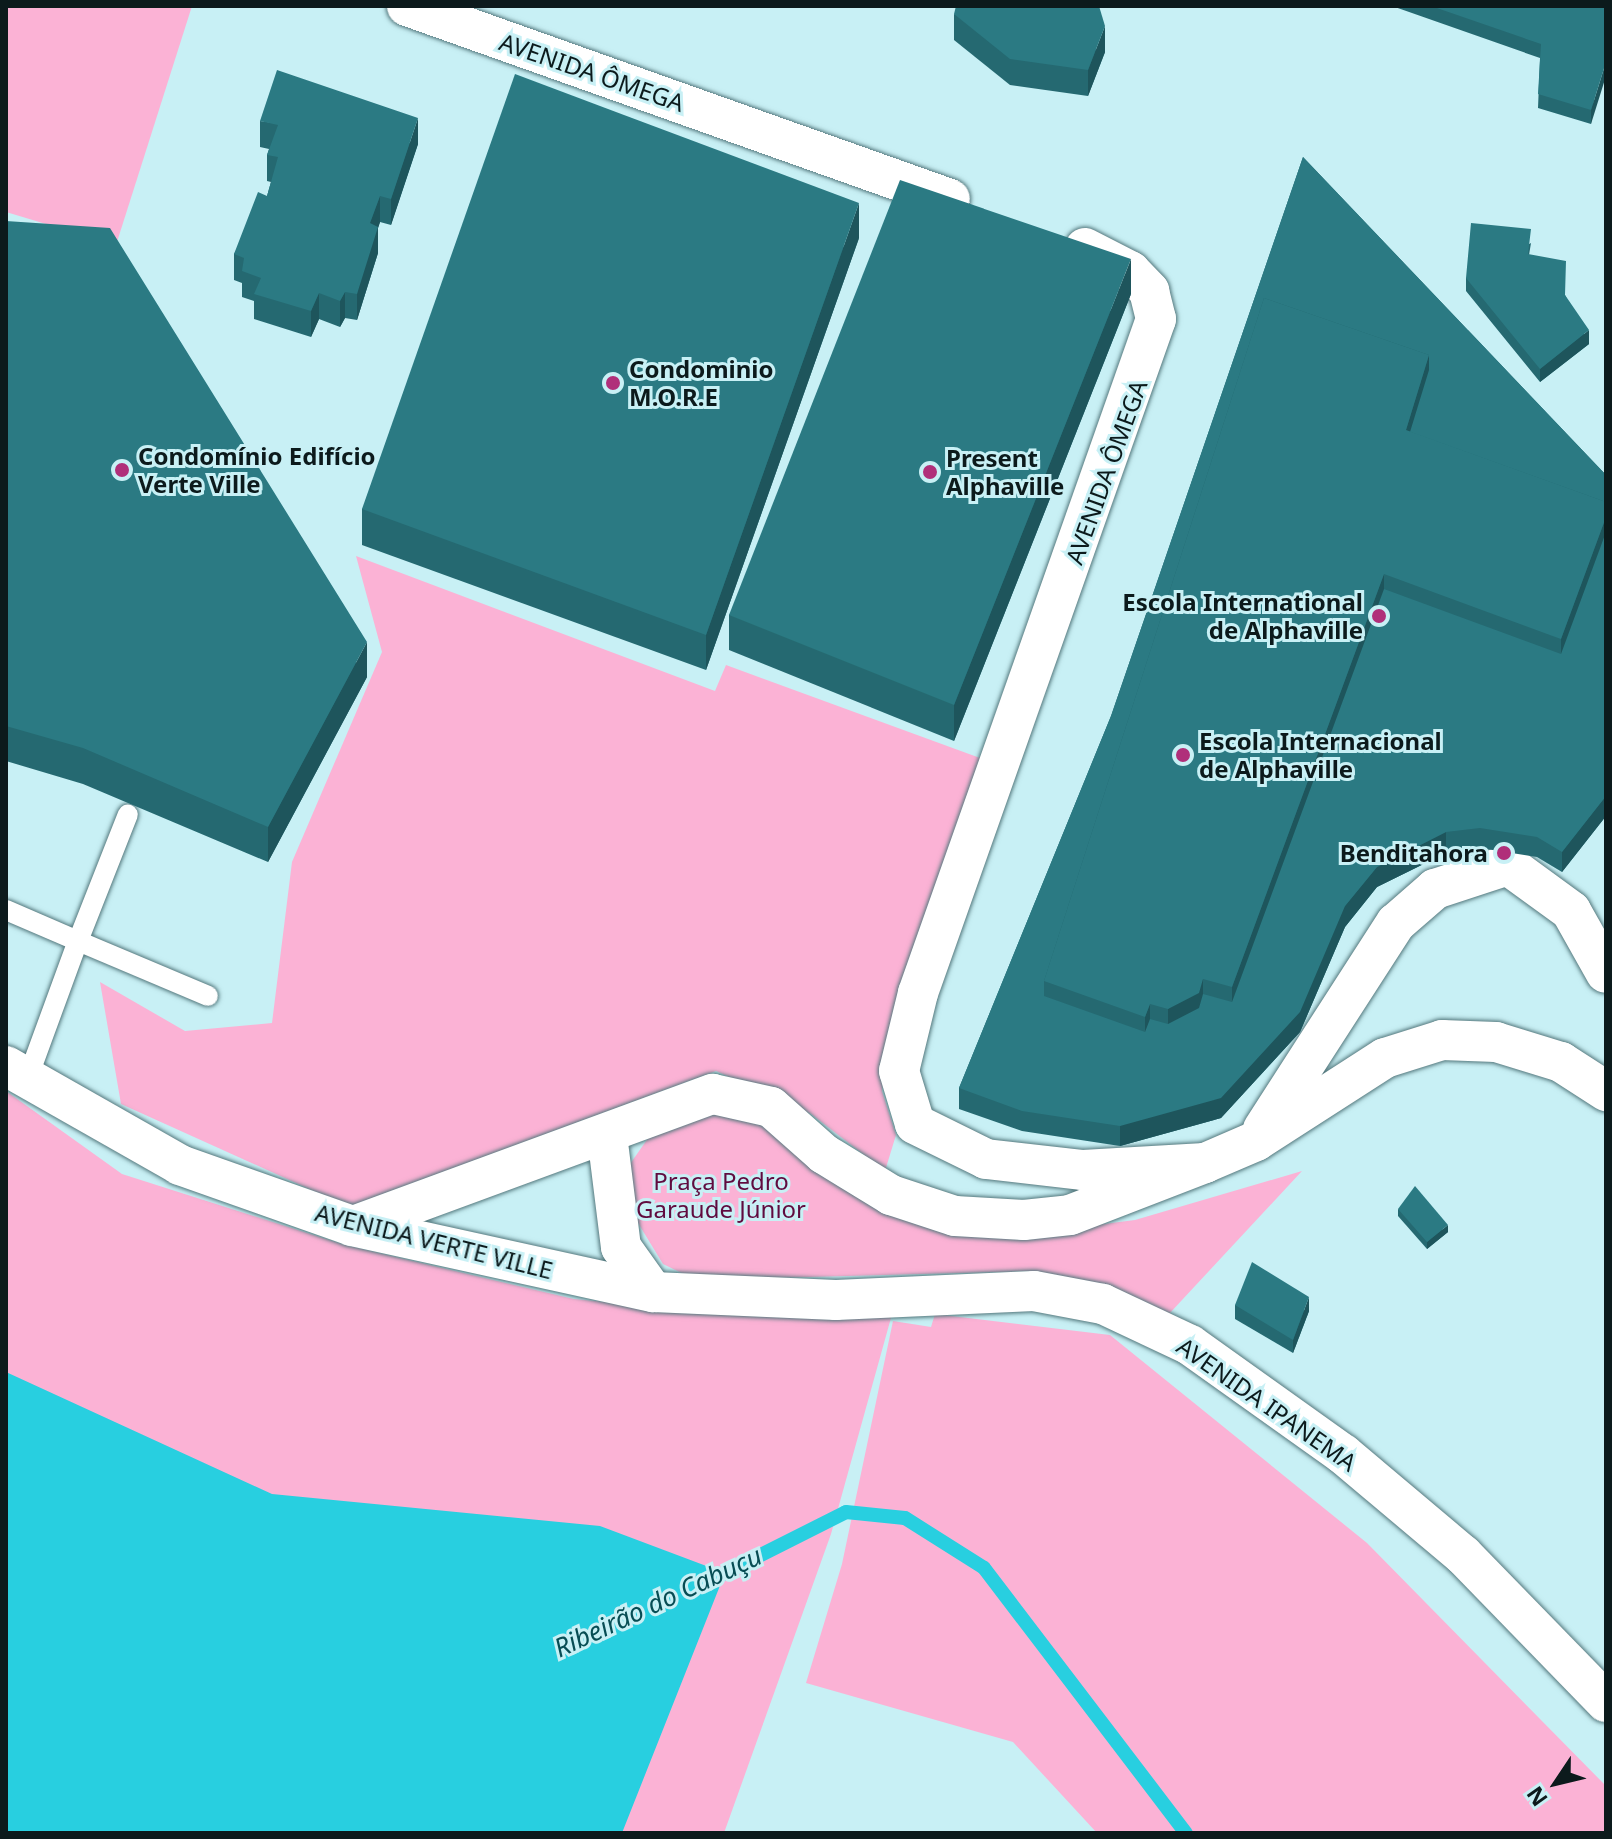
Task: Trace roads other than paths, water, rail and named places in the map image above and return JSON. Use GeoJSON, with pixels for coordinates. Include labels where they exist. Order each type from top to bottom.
{"type":"FeatureCollection","features":[{"type":"Feature","properties":{"kind":"street","name":"AVENIDA ÔMEGA"},"geometry":{"type":"LineString","coordinates":[[407,6],[985,211]]}},
{"type":"Feature","properties":{"kind":"street","name":"AVENIDA ÔMEGA"},"geometry":{"type":"LineString","coordinates":[[1043,233],[1130,271],[1149,291],[1156,319],[918,993],[899,1071],[915,1124],[986,1159],[1083,1170],[1205,1163]]}},
{"type":"Feature","properties":{"kind":"street"},"geometry":{"type":"LineString","coordinates":[[1256,1141],[1306,1040],[1396,923],[1435,889],[1485,863],[1508,865],[1543,885],[1571,911],[1606,973]]}},
{"type":"Feature","properties":{"kind":"street"},"geometry":{"type":"LineString","coordinates":[[352,1226],[607,1135],[693,1098],[743,1097],[771,1107],[824,1154],[891,1195],[955,1216],[1024,1220],[1070,1215],[1205,1163],[1256,1141],[1385,1058],[1442,1040],[1496,1042],[1561,1062],[1606,1091]]}},
{"type":"Feature","properties":{"kind":"street","name":"AVENIDA VERTE VILLE"},"geometry":{"type":"LineString","coordinates":[[16,1073],[180,1165],[352,1226],[653,1292]]}},
{"type":"Feature","properties":{"kind":"street"},"geometry":{"type":"LineString","coordinates":[[607,1135],[621,1247],[653,1292]]}},
{"type":"Feature","properties":{"kind":"street","name":"AVENIDA IPANEMA"},"geometry":{"type":"LineString","coordinates":[[653,1292],[836,1300],[1034,1291],[1103,1304],[1190,1345],[1343,1454],[1463,1555],[1606,1702]]}},
{"type":"Feature","properties":{"kind":"lane"},"geometry":{"type":"LineString","coordinates":[[16,1073],[78,941],[128,814]]}},
{"type":"Feature","properties":{"kind":"lane"},"geometry":{"type":"LineString","coordinates":[[6,910],[208,996]]}},
{"type":"Feature","properties":{"kind":"water"},"geometry":{"type":"Polygon","coordinates":[[[6,1372],[272,1494],[600,1526],[725,1573],[622,1833],[6,1833],[6,1372]]]}},
{"type":"Feature","properties":{"kind":"waterway","name":"Ribeirão do Cabuçu"},"geometry":{"type":"LineString","coordinates":[[709,1581],[846,1512],[905,1518],[984,1568],[1186,1833]]}},
{"type":"Feature","properties":{"kind":"place","name":"Condominio M.O.R.E"},"geometry":{"type":"Point","coordinates":[613,383]}},
{"type":"Feature","properties":{"kind":"place","name":"Condomínio Edifício Verte Ville"},"geometry":{"type":"Point","coordinates":[122,470]}},
{"type":"Feature","properties":{"kind":"place","name":"Present Alphaville"},"geometry":{"type":"Point","coordinates":[930,472]}},
{"type":"Feature","properties":{"kind":"place","name":"Escola International de Alphaville"},"geometry":{"type":"Point","coordinates":[1379,616]}},
{"type":"Feature","properties":{"kind":"place","name":"Escola Internacional de Alphaville"},"geometry":{"type":"Point","coordinates":[1183,755]}},
{"type":"Feature","properties":{"kind":"place","name":"Benditahora"},"geometry":{"type":"Point","coordinates":[1504,853]}},
{"type":"Feature","properties":{"kind":"park label","name":"Praça Pedro Garaude Júnior"},"geometry":{"type":"Point","coordinates":[721,1195]}}]}
